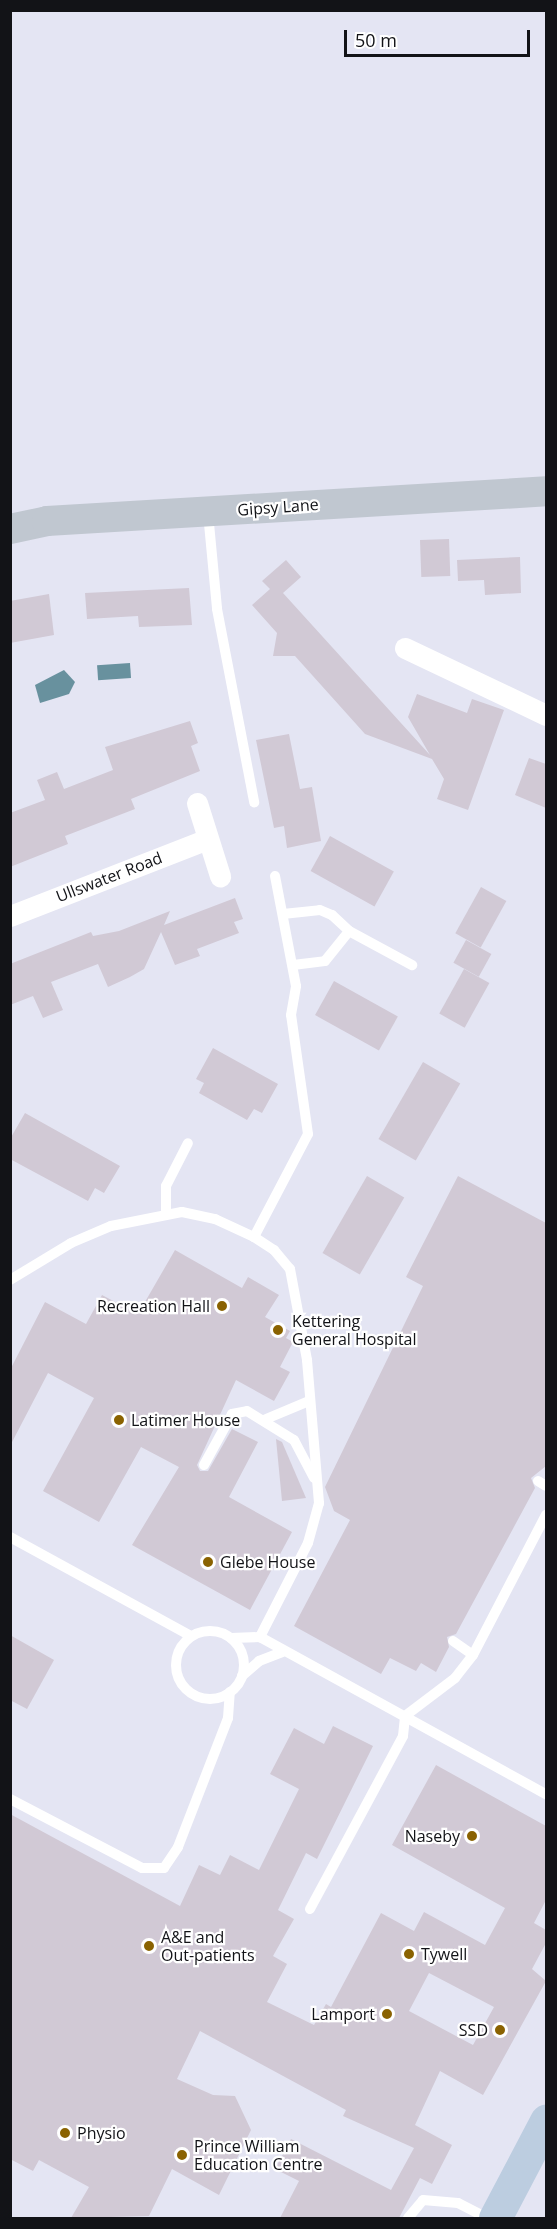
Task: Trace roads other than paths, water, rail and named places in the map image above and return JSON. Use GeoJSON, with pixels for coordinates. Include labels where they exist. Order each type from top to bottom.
{"type":"FeatureCollection","features":[{"type":"Feature","properties":{"kind":"main road","name":"Gipsy Lane"},"geometry":{"type":"LineString","coordinates":[[10,529],[47,521],[546,491]]}},
{"type":"Feature","properties":{"kind":"main road"},"geometry":{"type":"LineString","coordinates":[[495,2218],[546,2121]]}},
{"type":"Feature","properties":{"kind":"street"},"geometry":{"type":"LineString","coordinates":[[405,648],[546,715]]}},
{"type":"Feature","properties":{"kind":"street"},"geometry":{"type":"LineString","coordinates":[[197,803],[220,876]]}},
{"type":"Feature","properties":{"kind":"street","name":"Ullswater Road"},"geometry":{"type":"LineString","coordinates":[[10,916],[208,839]]}},
{"type":"Feature","properties":{"kind":"lane"},"geometry":{"type":"LineString","coordinates":[[208,511],[217,609],[254,802]]}},
{"type":"Feature","properties":{"kind":"lane"},"geometry":{"type":"LineString","coordinates":[[254,1237],[308,1134],[291,1015],[293,965],[275,876]]}},
{"type":"Feature","properties":{"kind":"lane"},"geometry":{"type":"LineString","coordinates":[[283,914],[320,910],[349,931],[412,965]]}},
{"type":"Feature","properties":{"kind":"lane"},"geometry":{"type":"LineString","coordinates":[[293,965],[325,961],[349,931]]}},
{"type":"Feature","properties":{"kind":"lane"},"geometry":{"type":"LineString","coordinates":[[166,1214],[166,1186],[188,1143]]}},
{"type":"Feature","properties":{"kind":"lane"},"geometry":{"type":"LineString","coordinates":[[10,1281],[71,1243],[145,1215],[166,1214],[215,1219],[254,1237],[274,1250],[290,1269],[309,1401],[319,1503],[308,1543],[260,1637]]}},
{"type":"Feature","properties":{"kind":"lane"},"geometry":{"type":"LineString","coordinates":[[266,1419],[309,1401]]}},
{"type":"Feature","properties":{"kind":"lane"},"geometry":{"type":"LineString","coordinates":[[204,1465],[232,1414],[247,1411],[266,1419],[294,1440],[317,1483]]}},
{"type":"Feature","properties":{"kind":"lane"},"geometry":{"type":"LineString","coordinates":[[310,1909],[403,1736],[405,1716],[455,1678],[473,1654],[546,1515]]}},
{"type":"Feature","properties":{"kind":"lane"},"geometry":{"type":"LineString","coordinates":[[10,1537],[191,1636],[211,1631],[231,1638],[260,1637],[282,1652],[405,1716],[546,1794]]}},
{"type":"Feature","properties":{"kind":"lane"},"geometry":{"type":"LineString","coordinates":[[191,1636],[175,1664],[183,1686],[200,1698],[230,1692]]}},
{"type":"Feature","properties":{"kind":"lane"},"geometry":{"type":"LineString","coordinates":[[231,1638],[242,1655],[242,1677]]}},
{"type":"Feature","properties":{"kind":"lane"},"geometry":{"type":"LineString","coordinates":[[453,1641],[473,1654]]}},
{"type":"Feature","properties":{"kind":"lane"},"geometry":{"type":"LineString","coordinates":[[10,1799],[142,1868],[164,1868],[178,1847],[228,1718],[230,1692],[259,1660],[282,1652]]}},
{"type":"Feature","properties":{"kind":"lane"},"geometry":{"type":"LineString","coordinates":[[408,2218],[423,2200],[458,2202],[488,2218]]}},
{"type":"Feature","properties":{"kind":"water"},"geometry":{"type":"Polygon","coordinates":[[[130,663],[131,678],[98,680],[97,665],[130,663]]]}},
{"type":"Feature","properties":{"kind":"water"},"geometry":{"type":"Polygon","coordinates":[[[64,670],[75,682],[69,694],[40,703],[35,685],[64,670]]]}},
{"type":"Feature","properties":{"kind":"place","name":"Recreation Hall"},"geometry":{"type":"Point","coordinates":[222,1306]}},
{"type":"Feature","properties":{"kind":"place","name":"Kettering General Hospital"},"geometry":{"type":"Point","coordinates":[278,1330]}},
{"type":"Feature","properties":{"kind":"place","name":"Latimer House"},"geometry":{"type":"Point","coordinates":[119,1420]}},
{"type":"Feature","properties":{"kind":"place","name":"Glebe House"},"geometry":{"type":"Point","coordinates":[208,1562]}},
{"type":"Feature","properties":{"kind":"place","name":"Naseby"},"geometry":{"type":"Point","coordinates":[472,1836]}},
{"type":"Feature","properties":{"kind":"place","name":"A&E and Out-patients"},"geometry":{"type":"Point","coordinates":[149,1946]}},
{"type":"Feature","properties":{"kind":"place","name":"Tywell"},"geometry":{"type":"Point","coordinates":[409,1954]}},
{"type":"Feature","properties":{"kind":"place","name":"Lamport"},"geometry":{"type":"Point","coordinates":[387,2014]}},
{"type":"Feature","properties":{"kind":"place","name":"SSD"},"geometry":{"type":"Point","coordinates":[500,2030]}},
{"type":"Feature","properties":{"kind":"place","name":"Physio"},"geometry":{"type":"Point","coordinates":[65,2133]}},
{"type":"Feature","properties":{"kind":"place","name":"Prince William Education Centre"},"geometry":{"type":"Point","coordinates":[182,2155]}}]}
